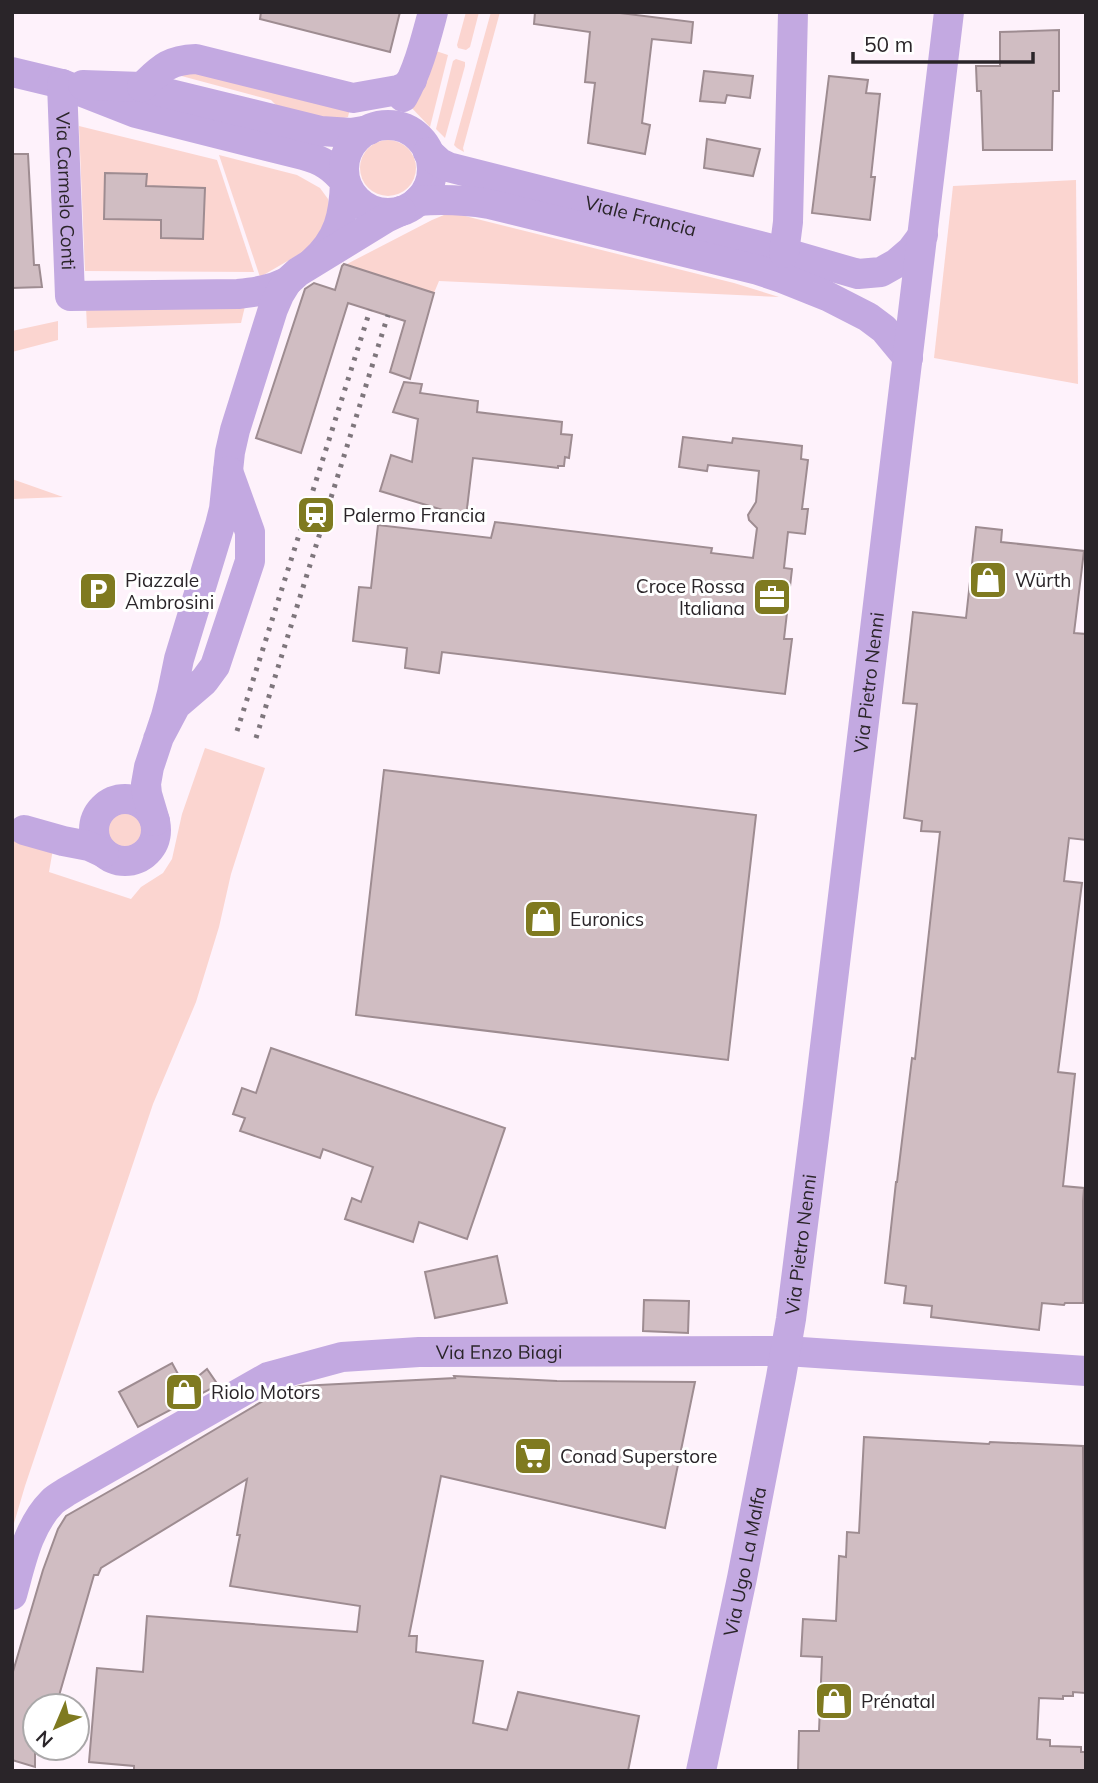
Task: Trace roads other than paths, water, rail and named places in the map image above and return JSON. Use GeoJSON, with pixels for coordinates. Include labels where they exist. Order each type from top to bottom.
{"type":"FeatureCollection","features":[{"type":"Feature","properties":{"kind":"street"},"geometry":{"type":"LineString","coordinates":[[313,262],[336,234],[342,212],[347,152],[352,143],[387,119],[398,107],[412,80],[433,12]]}},
{"type":"Feature","properties":{"kind":"street"},"geometry":{"type":"LineString","coordinates":[[784,253],[788,222],[793,12]]}},
{"type":"Feature","properties":{"kind":"street","name":"Via Pietro Nenni"},"geometry":{"type":"LineString","coordinates":[[786,1351],[949,12]]}},
{"type":"Feature","properties":{"kind":"street"},"geometry":{"type":"LineString","coordinates":[[142,87],[161,69],[174,62],[196,59],[353,97],[398,90],[412,80]]}},
{"type":"Feature","properties":{"kind":"street"},"geometry":{"type":"LineString","coordinates":[[12,72],[62,85],[136,113],[316,158],[336,171],[352,194],[369,209],[390,213],[410,206]]}},
{"type":"Feature","properties":{"kind":"street"},"geometry":{"type":"LineString","coordinates":[[62,85],[142,87],[321,131],[351,133],[390,125],[413,133],[428,152],[431,162],[429,183],[410,206],[298,272],[287,282],[279,295],[230,452],[228,471],[250,532],[250,561],[215,666],[169,717],[139,783],[100,811],[99,840]]}},
{"type":"Feature","properties":{"kind":"street","name":"Via Carmelo Conti"},"geometry":{"type":"LineString","coordinates":[[62,85],[69,296],[238,294],[266,290],[287,282]]}},
{"type":"Feature","properties":{"kind":"street","name":"Viale Francia"},"geometry":{"type":"LineString","coordinates":[[410,206],[447,199],[466,200],[540,216],[758,270],[850,306],[879,314],[901,311],[915,300],[888,283],[858,274],[448,167],[428,152]]}},
{"type":"Feature","properties":{"kind":"street","name":"Viale Francia"},"geometry":{"type":"LineString","coordinates":[[858,274],[881,272],[897,263],[923,235]]}},
{"type":"Feature","properties":{"kind":"street","name":"Viale Francia"},"geometry":{"type":"LineString","coordinates":[[850,306],[884,329],[908,358]]}},
{"type":"Feature","properties":{"kind":"street"},"geometry":{"type":"LineString","coordinates":[[24,830],[53,838],[79,838],[91,832],[112,859],[122,862],[142,857],[155,841],[155,821],[146,784],[153,753]]}},
{"type":"Feature","properties":{"kind":"street"},"geometry":{"type":"LineString","coordinates":[[114,801],[134,800],[143,805],[155,821]]}},
{"type":"Feature","properties":{"kind":"street","name":"Via Enzo Biagi"},"geometry":{"type":"LineString","coordinates":[[12,1595],[25,1550],[37,1524],[52,1502],[268,1377],[342,1357],[419,1352],[786,1351],[1086,1371]]}},
{"type":"Feature","properties":{"kind":"street","name":"Via Ugo La Malfa"},"geometry":{"type":"LineString","coordinates":[[701,1771],[786,1351]]}},
{"type":"Feature","properties":{"kind":"railway"},"geometry":{"type":"LineString","coordinates":[[237,731],[370,310]]}},
{"type":"Feature","properties":{"kind":"railway"},"geometry":{"type":"LineString","coordinates":[[256,738],[388,315]]}},
{"type":"Feature","properties":{"kind":"place","name":"Palermo Francia"},"geometry":{"type":"Point","coordinates":[316,515]}},
{"type":"Feature","properties":{"kind":"place","name":"Würth"},"geometry":{"type":"Point","coordinates":[988,580]}},
{"type":"Feature","properties":{"kind":"place","name":"Piazzale Ambrosini"},"geometry":{"type":"Point","coordinates":[98,591]}},
{"type":"Feature","properties":{"kind":"place","name":"Croce Rossa Italiana"},"geometry":{"type":"Point","coordinates":[772,597]}},
{"type":"Feature","properties":{"kind":"place","name":"Euronics"},"geometry":{"type":"Point","coordinates":[543,919]}},
{"type":"Feature","properties":{"kind":"place","name":"Riolo Motors"},"geometry":{"type":"Point","coordinates":[184,1392]}},
{"type":"Feature","properties":{"kind":"place","name":"Conad Superstore"},"geometry":{"type":"Point","coordinates":[533,1456]}},
{"type":"Feature","properties":{"kind":"place","name":"Prénatal"},"geometry":{"type":"Point","coordinates":[834,1701]}}]}
